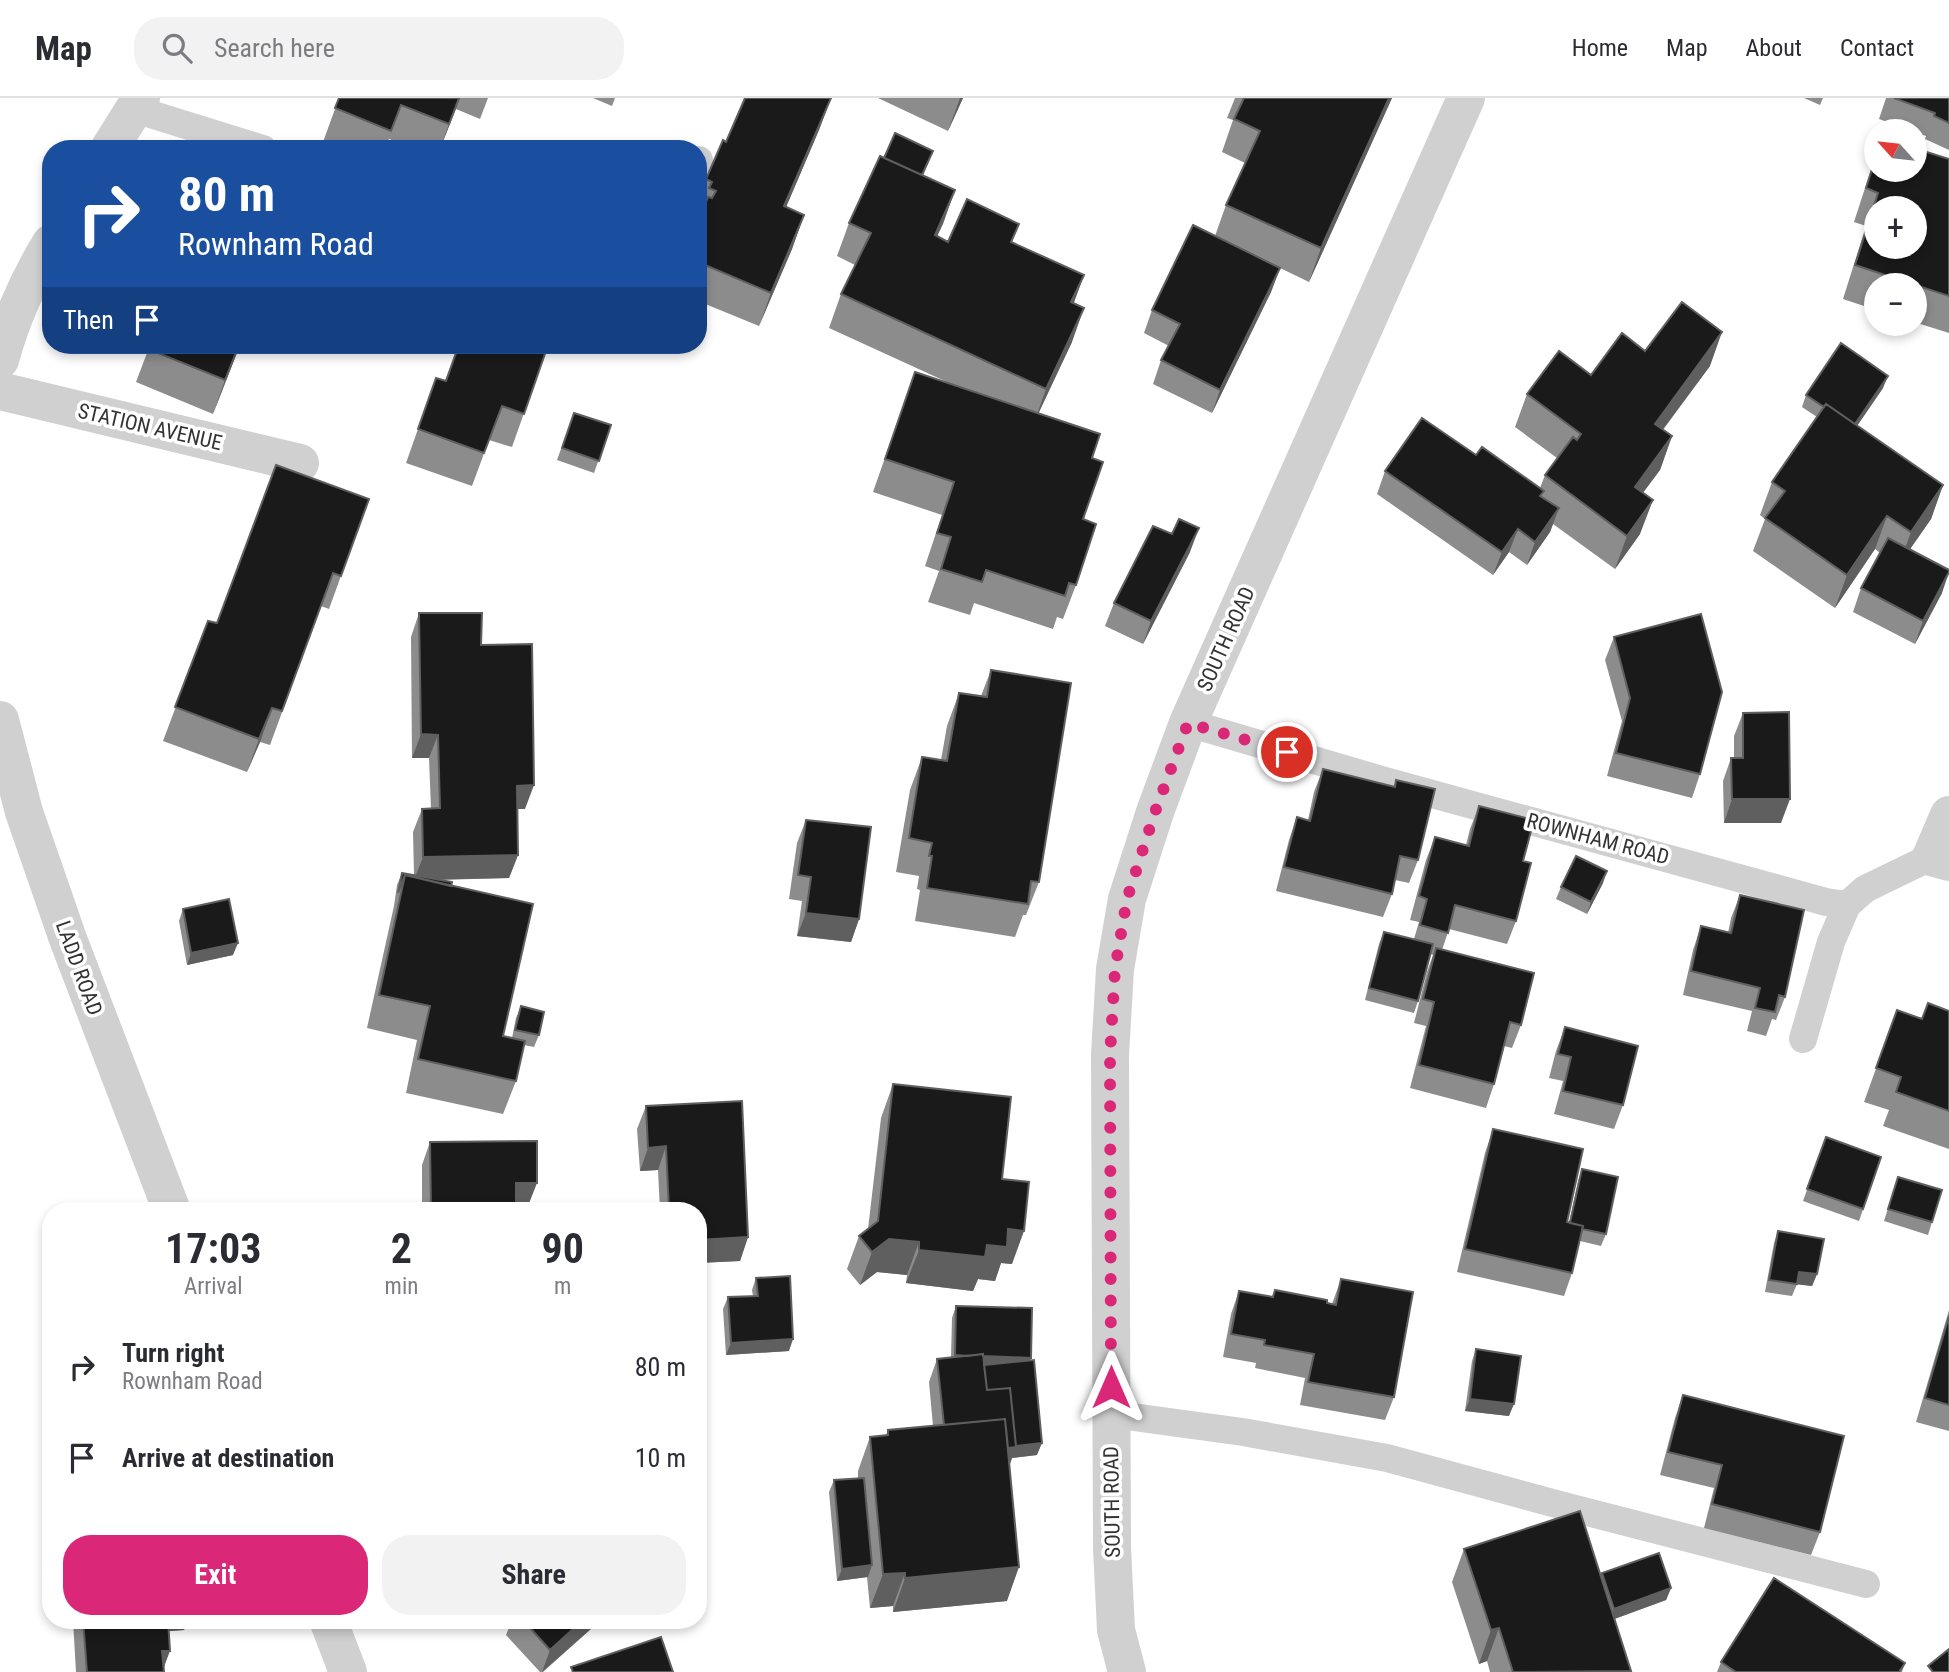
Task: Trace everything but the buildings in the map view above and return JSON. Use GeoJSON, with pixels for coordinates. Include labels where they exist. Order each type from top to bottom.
{"type":"FeatureCollection","features":[{"type":"Feature","properties":{"kind":"street","name":"SOUTH ROAD"},"geometry":{"type":"LineString","coordinates":[[1127,1672],[1116,1630],[1112,1548],[1110,1055],[1115,969],[1127,899],[1188,723],[1466,98]]}},
{"type":"Feature","properties":{"kind":"street"},"geometry":{"type":"LineString","coordinates":[[116,140],[138,104]]}},
{"type":"Feature","properties":{"kind":"street"},"geometry":{"type":"LineString","coordinates":[[0,360],[6,336],[42,257]]}},
{"type":"Feature","properties":{"kind":"street","name":"STATION AVENUE"},"geometry":{"type":"LineString","coordinates":[[0,391],[300,463]]}},
{"type":"Feature","properties":{"kind":"street","name":"LADD ROAD"},"geometry":{"type":"LineString","coordinates":[[0,720],[24,812],[68,939],[169,1202]]}},
{"type":"Feature","properties":{"kind":"street"},"geometry":{"type":"LineString","coordinates":[[1940,860],[1949,816]]}},
{"type":"Feature","properties":{"kind":"street"},"geometry":{"type":"LineString","coordinates":[[331,1629],[348,1672]]}},
{"type":"Feature","properties":{"kind":"lane"},"geometry":{"type":"LineString","coordinates":[[138,104],[238,140]]}},
{"type":"Feature","properties":{"kind":"lane","name":"ROWNHAM ROAD"},"geometry":{"type":"LineString","coordinates":[[1188,723],[1385,781],[1826,902],[1847,905]]}},
{"type":"Feature","properties":{"kind":"lane"},"geometry":{"type":"LineString","coordinates":[[1802,1039],[1831,942],[1847,905],[1865,889],[1940,860]]}},
{"type":"Feature","properties":{"kind":"lane"},"geometry":{"type":"LineString","coordinates":[[1111,1414],[1243,1432],[1387,1458],[1866,1584]]}},
{"type":"Feature","properties":{"kind":"route"},"geometry":{"type":"LineString","coordinates":[[1111,1387],[1110,1055],[1115,969],[1127,899],[1188,723],[1287,752]]}}]}
